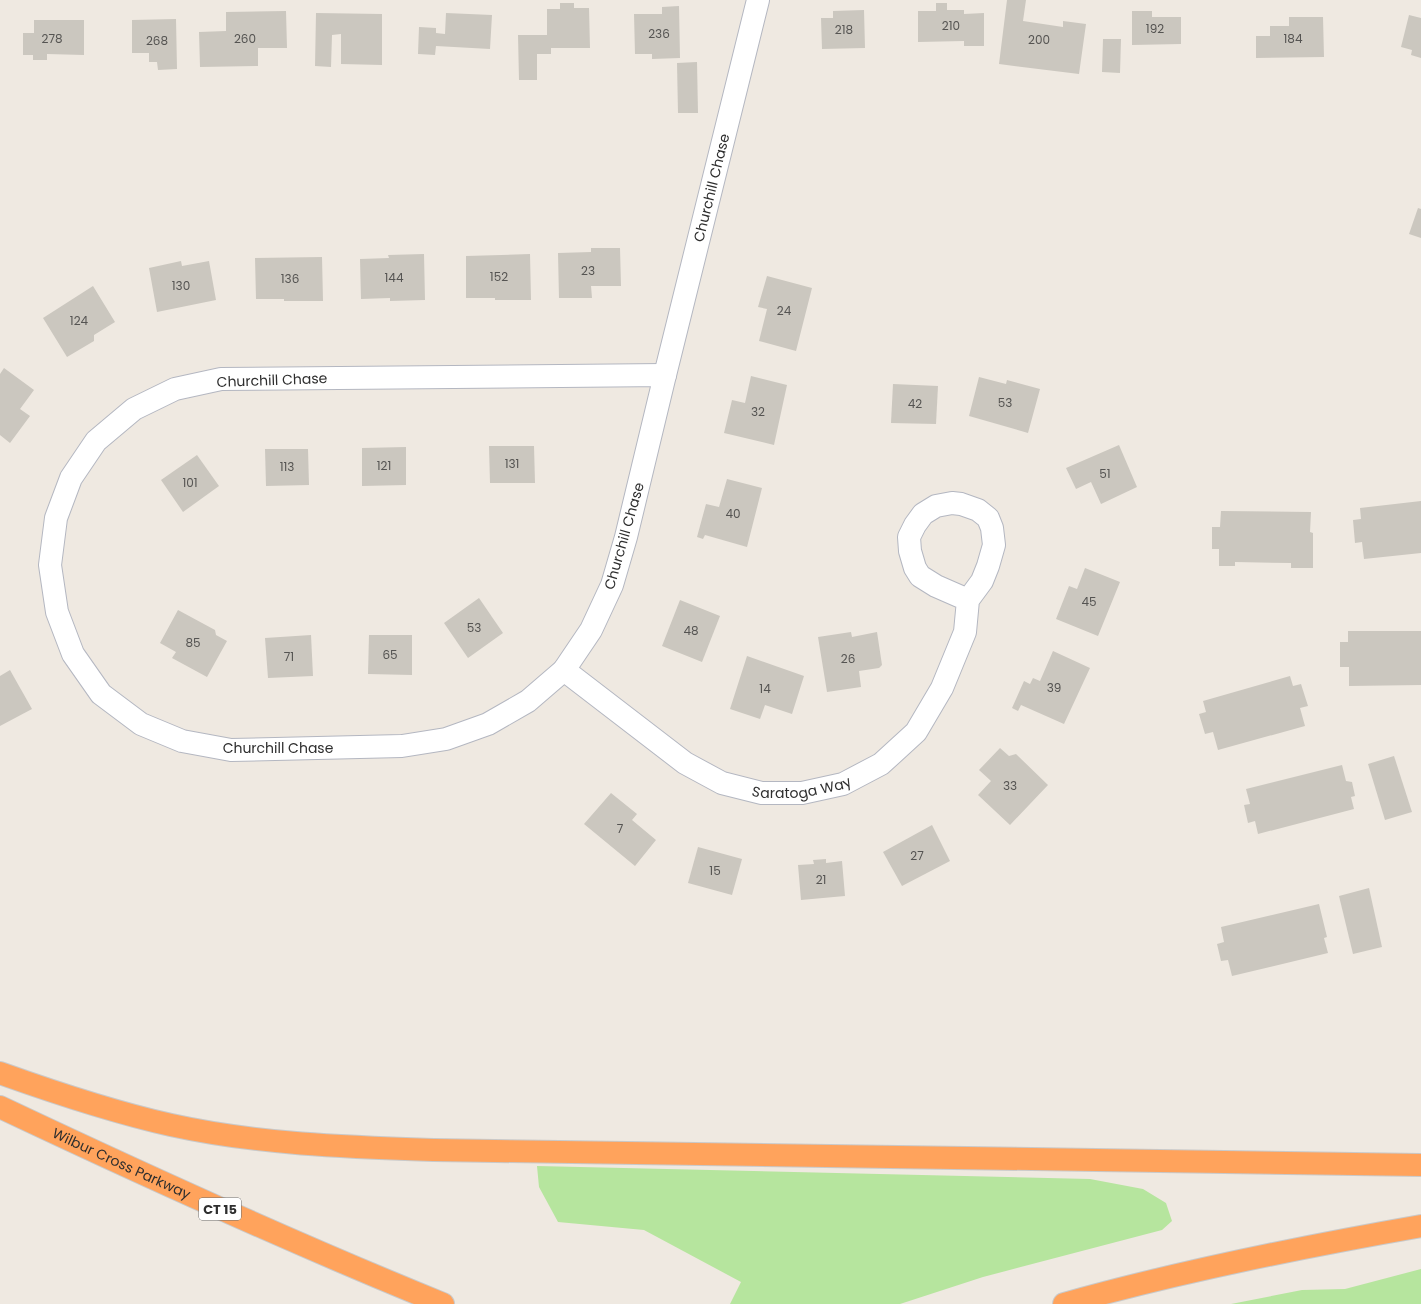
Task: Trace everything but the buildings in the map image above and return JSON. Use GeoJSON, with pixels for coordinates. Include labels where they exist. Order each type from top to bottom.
{"type":"FeatureCollection","features":[{"type":"Feature","properties":{"kind":"highway"},"geometry":{"type":"LineString","coordinates":[[0,1073],[88,1103],[172,1125],[214,1133],[259,1139],[369,1148],[1421,1165]]}},
{"type":"Feature","properties":{"kind":"highway","name":"Wilbur Cross Parkway"},"geometry":{"type":"LineString","coordinates":[[0,1107],[146,1176],[333,1259],[443,1304]]}},
{"type":"Feature","properties":{"kind":"highway"},"geometry":{"type":"LineString","coordinates":[[1064,1304],[1202,1269],[1303,1247],[1421,1226]]}},
{"type":"Feature","properties":{"kind":"street","name":"Churchill Chase"},"geometry":{"type":"LineString","coordinates":[[666,375],[221,379],[175,389],[134,409],[96,441],[71,478],[56,518],[50,565],[57,612],[73,654],[101,694],[141,724],[182,741],[231,750],[402,746],[446,739],[488,724],[528,701],[564,670],[591,630],[612,585],[626,537],[666,375],[758,0]]}},
{"type":"Feature","properties":{"kind":"street"},"geometry":{"type":"LineString","coordinates":[[952,503],[962,504],[978,510],[988,518],[992,528],[994,545],[988,566],[982,581],[968,600],[936,586],[920,576],[915,568],[910,551],[909,537],[923,514],[936,506],[952,503]]}},
{"type":"Feature","properties":{"kind":"street","name":"Saratoga Way"},"geometry":{"type":"LineString","coordinates":[[564,670],[685,763],[722,783],[762,793],[802,793],[843,784],[881,764],[916,732],[942,688],[965,632],[968,600]]}},
{"type":"Feature","properties":{"kind":"green space"},"geometry":{"type":"Polygon","coordinates":[[[537,1166],[1090,1179],[1143,1189],[1166,1203],[1172,1221],[1162,1230],[983,1277],[900,1304],[730,1304],[741,1282],[644,1230],[558,1222],[539,1187],[537,1166]]]}},
{"type":"Feature","properties":{"kind":"green space"},"geometry":{"type":"Polygon","coordinates":[[[1421,1269],[1421,1304],[1231,1304],[1302,1290],[1345,1289],[1421,1269]]]}}]}
